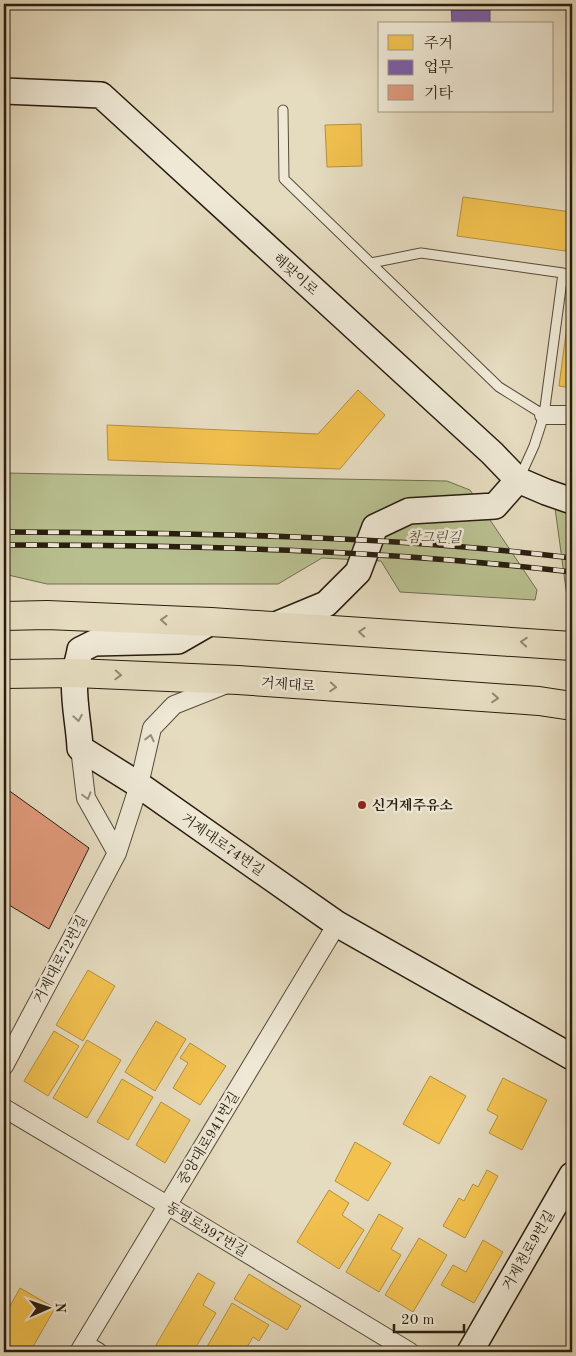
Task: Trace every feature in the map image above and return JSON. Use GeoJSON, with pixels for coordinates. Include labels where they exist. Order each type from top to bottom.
{"type":"FeatureCollection","features":[{"type":"Feature","properties":{"kind":"main road"},"geometry":{"type":"LineString","coordinates":[[4,616],[47,615],[211,622],[572,646]]}},
{"type":"Feature","properties":{"kind":"main road","name":"거제대로"},"geometry":{"type":"LineString","coordinates":[[4,674],[75,673],[238,680],[539,701],[572,706]]}},
{"type":"Feature","properties":{"kind":"main road"},"geometry":{"type":"LineString","coordinates":[[4,689],[47,674]]}},
{"type":"Feature","properties":{"kind":"street","name":"해맞이로"},"geometry":{"type":"LineString","coordinates":[[4,90],[101,95],[492,453],[518,480],[572,501]]}},
{"type":"Feature","properties":{"kind":"street"},"geometry":{"type":"LineString","coordinates":[[544,415],[572,415]]}},
{"type":"Feature","properties":{"kind":"street"},"geometry":{"type":"LineString","coordinates":[[273,626],[326,604],[358,572],[375,527],[410,511],[495,506],[518,480]]}},
{"type":"Feature","properties":{"kind":"street"},"geometry":{"type":"LineString","coordinates":[[117,853],[86,798],[75,703],[75,673],[80,650],[94,643],[178,641],[211,622]]}},
{"type":"Feature","properties":{"kind":"street","name":"거제대로72번길"},"geometry":{"type":"LineString","coordinates":[[4,1066],[117,853],[139,785],[152,728],[174,705],[238,680]]}},
{"type":"Feature","properties":{"kind":"street","name":"거제대로74번길"},"geometry":{"type":"LineString","coordinates":[[80,748],[139,785],[337,924],[572,1056]]}},
{"type":"Feature","properties":{"kind":"street","name":"중앙대로941번길"},"geometry":{"type":"LineString","coordinates":[[87,1349],[167,1205],[337,924]]}},
{"type":"Feature","properties":{"kind":"street","name":"동평로397번길"},"geometry":{"type":"LineString","coordinates":[[4,1108],[410,1352]]}},
{"type":"Feature","properties":{"kind":"street","name":"거제천로9번길"},"geometry":{"type":"LineString","coordinates":[[470,1352],[572,1175]]}},
{"type":"Feature","properties":{"kind":"lane"},"geometry":{"type":"LineString","coordinates":[[283,110],[284,179],[499,387],[544,415]]}},
{"type":"Feature","properties":{"kind":"lane"},"geometry":{"type":"LineString","coordinates":[[371,263],[421,253],[563,273],[544,415],[534,446],[518,480]]}},
{"type":"Feature","properties":{"kind":"green space","name":"참그린길"},"geometry":{"type":"Polygon","coordinates":[[[4,473],[447,481],[470,490],[537,590],[535,600],[400,592],[381,561],[322,558],[278,584],[47,584],[4,574],[4,473]]]}},
{"type":"Feature","properties":{"kind":"green space"},"geometry":{"type":"Polygon","coordinates":[[[555,508],[572,512],[572,605],[568,604],[555,508]]]}},
{"type":"Feature","properties":{"kind":"building: 주거"},"geometry":{"type":"Polygon","coordinates":[[[361,124],[362,166],[327,167],[325,125],[361,124]]]}},
{"type":"Feature","properties":{"kind":"building: 주거"},"geometry":{"type":"Polygon","coordinates":[[[463,197],[571,212],[566,251],[457,236],[463,197]]]}},
{"type":"Feature","properties":{"kind":"building: 주거"},"geometry":{"type":"Polygon","coordinates":[[[572,287],[572,388],[559,386],[572,287]]]}},
{"type":"Feature","properties":{"kind":"building: 주거"},"geometry":{"type":"Polygon","coordinates":[[[358,390],[385,415],[340,469],[108,460],[107,425],[318,434],[358,390]]]}},
{"type":"Feature","properties":{"kind":"building: 주거"},"geometry":{"type":"Polygon","coordinates":[[[88,970],[115,986],[83,1041],[56,1025],[88,970]]]}},
{"type":"Feature","properties":{"kind":"building: 주거"},"geometry":{"type":"Polygon","coordinates":[[[156,1021],[186,1039],[155,1091],[125,1072],[156,1021]]]}},
{"type":"Feature","properties":{"kind":"building: 주거"},"geometry":{"type":"Polygon","coordinates":[[[54,1031],[79,1046],[48,1096],[24,1081],[54,1031]]]}},
{"type":"Feature","properties":{"kind":"building: 주거"},"geometry":{"type":"Polygon","coordinates":[[[87,1040],[121,1060],[87,1118],[53,1098],[87,1040]]]}},
{"type":"Feature","properties":{"kind":"building: 주거"},"geometry":{"type":"Polygon","coordinates":[[[190,1043],[226,1066],[200,1105],[173,1088],[188,1063],[180,1058],[190,1043]]]}},
{"type":"Feature","properties":{"kind":"building: 주거"},"geometry":{"type":"Polygon","coordinates":[[[430,1076],[466,1096],[439,1144],[403,1124],[430,1076]]]}},
{"type":"Feature","properties":{"kind":"building: 주거"},"geometry":{"type":"Polygon","coordinates":[[[503,1078],[547,1100],[522,1150],[489,1133],[498,1116],[487,1110],[503,1078]]]}},
{"type":"Feature","properties":{"kind":"building: 주거"},"geometry":{"type":"Polygon","coordinates":[[[122,1079],[153,1097],[128,1140],[97,1122],[122,1079]]]}},
{"type":"Feature","properties":{"kind":"building: 주거"},"geometry":{"type":"Polygon","coordinates":[[[161,1102],[190,1120],[165,1163],[136,1145],[161,1102]]]}},
{"type":"Feature","properties":{"kind":"building: 주거"},"geometry":{"type":"Polygon","coordinates":[[[355,1142],[391,1163],[368,1201],[335,1181],[355,1142]]]}},
{"type":"Feature","properties":{"kind":"building: 주거"},"geometry":{"type":"Polygon","coordinates":[[[487,1170],[498,1176],[465,1238],[443,1226],[459,1198],[464,1201],[473,1184],[478,1187],[487,1170]]]}},
{"type":"Feature","properties":{"kind":"building: 주거"},"geometry":{"type":"Polygon","coordinates":[[[329,1190],[349,1203],[342,1215],[364,1230],[339,1269],[297,1242],[329,1190]]]}},
{"type":"Feature","properties":{"kind":"building: 주거"},"geometry":{"type":"Polygon","coordinates":[[[379,1214],[403,1228],[391,1249],[401,1255],[379,1292],[346,1272],[379,1214]]]}},
{"type":"Feature","properties":{"kind":"building: 주거"},"geometry":{"type":"Polygon","coordinates":[[[419,1238],[447,1255],[413,1312],[385,1295],[419,1238]]]}},
{"type":"Feature","properties":{"kind":"building: 주거"},"geometry":{"type":"Polygon","coordinates":[[[483,1240],[503,1252],[474,1303],[441,1285],[453,1265],[466,1272],[483,1240]]]}},
{"type":"Feature","properties":{"kind":"building: 주거"},"geometry":{"type":"Polygon","coordinates":[[[198,1273],[215,1283],[203,1305],[216,1313],[193,1352],[167,1352],[156,1345],[198,1273]]]}},
{"type":"Feature","properties":{"kind":"building: 주거"},"geometry":{"type":"Polygon","coordinates":[[[249,1274],[301,1306],[287,1330],[234,1299],[249,1274]]]}},
{"type":"Feature","properties":{"kind":"building: 주거"},"geometry":{"type":"Polygon","coordinates":[[[20,1288],[55,1308],[30,1352],[4,1352],[4,1317],[20,1288]]]}},
{"type":"Feature","properties":{"kind":"building: 주거"},"geometry":{"type":"Polygon","coordinates":[[[232,1303],[269,1325],[259,1341],[253,1337],[244,1352],[204,1352],[232,1303]]]}},
{"type":"Feature","properties":{"kind":"building: 업무"},"geometry":{"type":"Polygon","coordinates":[[[451,4],[490,4],[490,22],[452,22],[451,4]]]}},
{"type":"Feature","properties":{"kind":"building: 기타"},"geometry":{"type":"Polygon","coordinates":[[[4,787],[89,848],[49,929],[4,902],[4,787]]]}},
{"type":"Feature","properties":{"kind":"railway"},"geometry":{"type":"LineString","coordinates":[[4,532],[146,533],[359,540],[431,544],[572,558]]}},
{"type":"Feature","properties":{"kind":"railway"},"geometry":{"type":"LineString","coordinates":[[4,545],[288,550],[431,558],[572,572]]}},
{"type":"Feature","properties":{"kind":"place","name":"신거제주유소"},"geometry":{"type":"Point","coordinates":[362,805]}}]}
